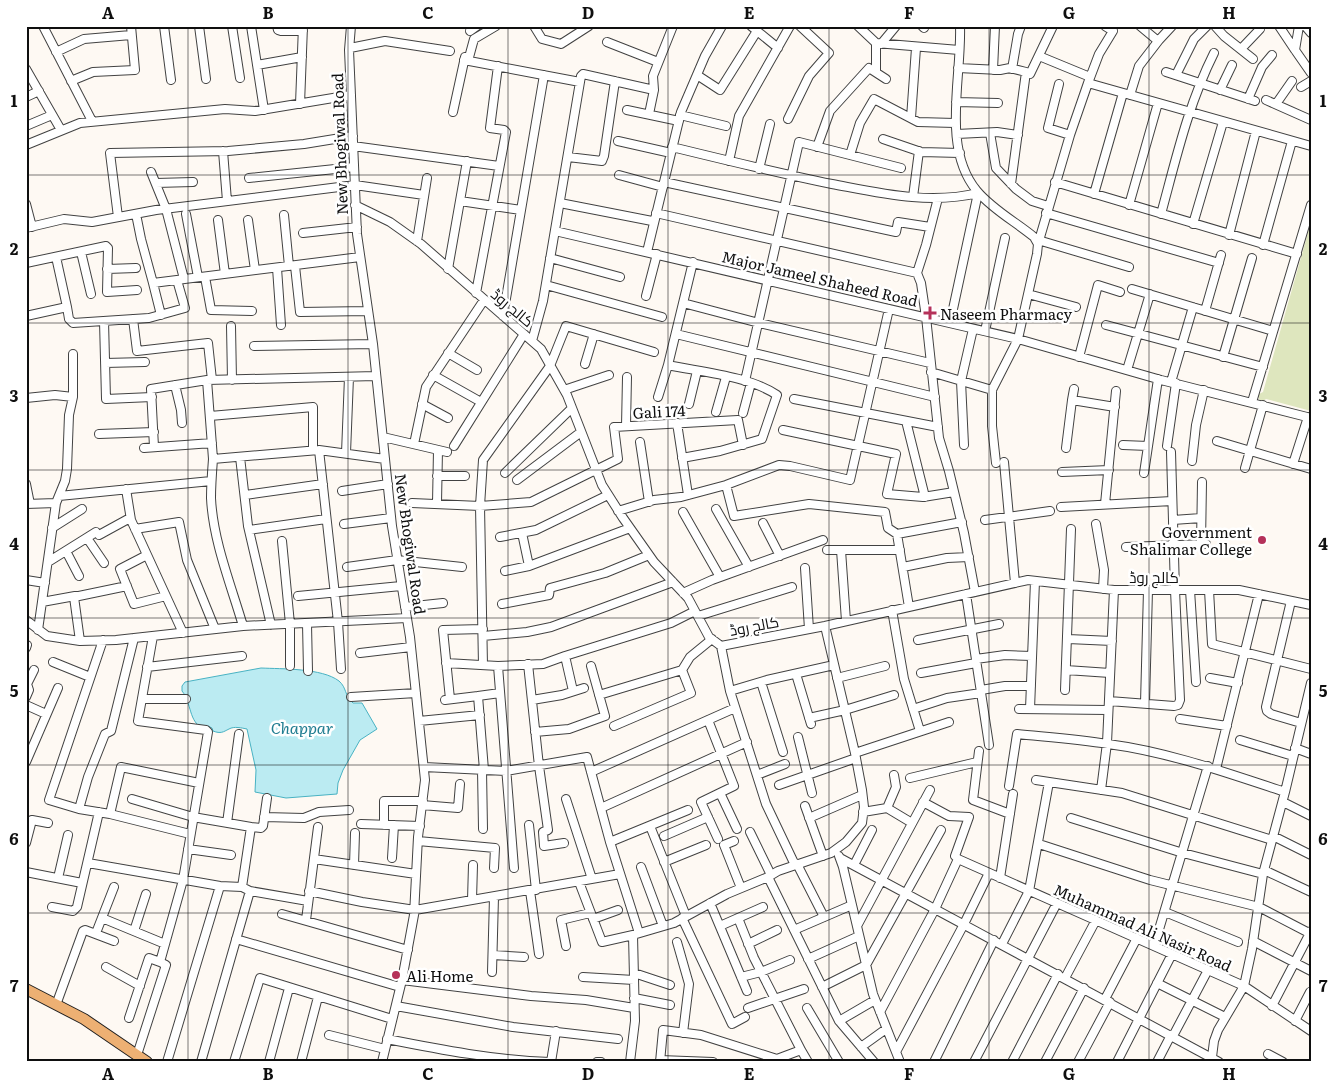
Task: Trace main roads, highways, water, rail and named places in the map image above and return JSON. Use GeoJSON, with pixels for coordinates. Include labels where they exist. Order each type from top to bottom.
{"type":"FeatureCollection","features":[{"type":"Feature","properties":{"kind":"main road"},"geometry":{"type":"LineString","coordinates":[[26,989],[84,1019],[147,1062]]}},
{"type":"Feature","properties":{"kind":"water","name":"Chappar"},"geometry":{"type":"Polygon","coordinates":[[[261,668],[312,671],[332,677],[342,684],[353,703],[362,703],[377,729],[360,740],[343,770],[338,783],[337,794],[286,798],[255,792],[256,770],[247,729],[238,727],[218,732],[213,731],[208,726],[204,729],[195,722],[182,691],[182,686],[185,682],[261,668]]]}},
{"type":"Feature","properties":{"kind":"place","name":"Naseem Pharmacy"},"geometry":{"type":"Point","coordinates":[930,313]}},
{"type":"Feature","properties":{"kind":"place","name":"Government Shalimar College"},"geometry":{"type":"Point","coordinates":[1262,540]}},
{"type":"Feature","properties":{"kind":"place","name":"Ali Home"},"geometry":{"type":"Point","coordinates":[396,975]}}]}
